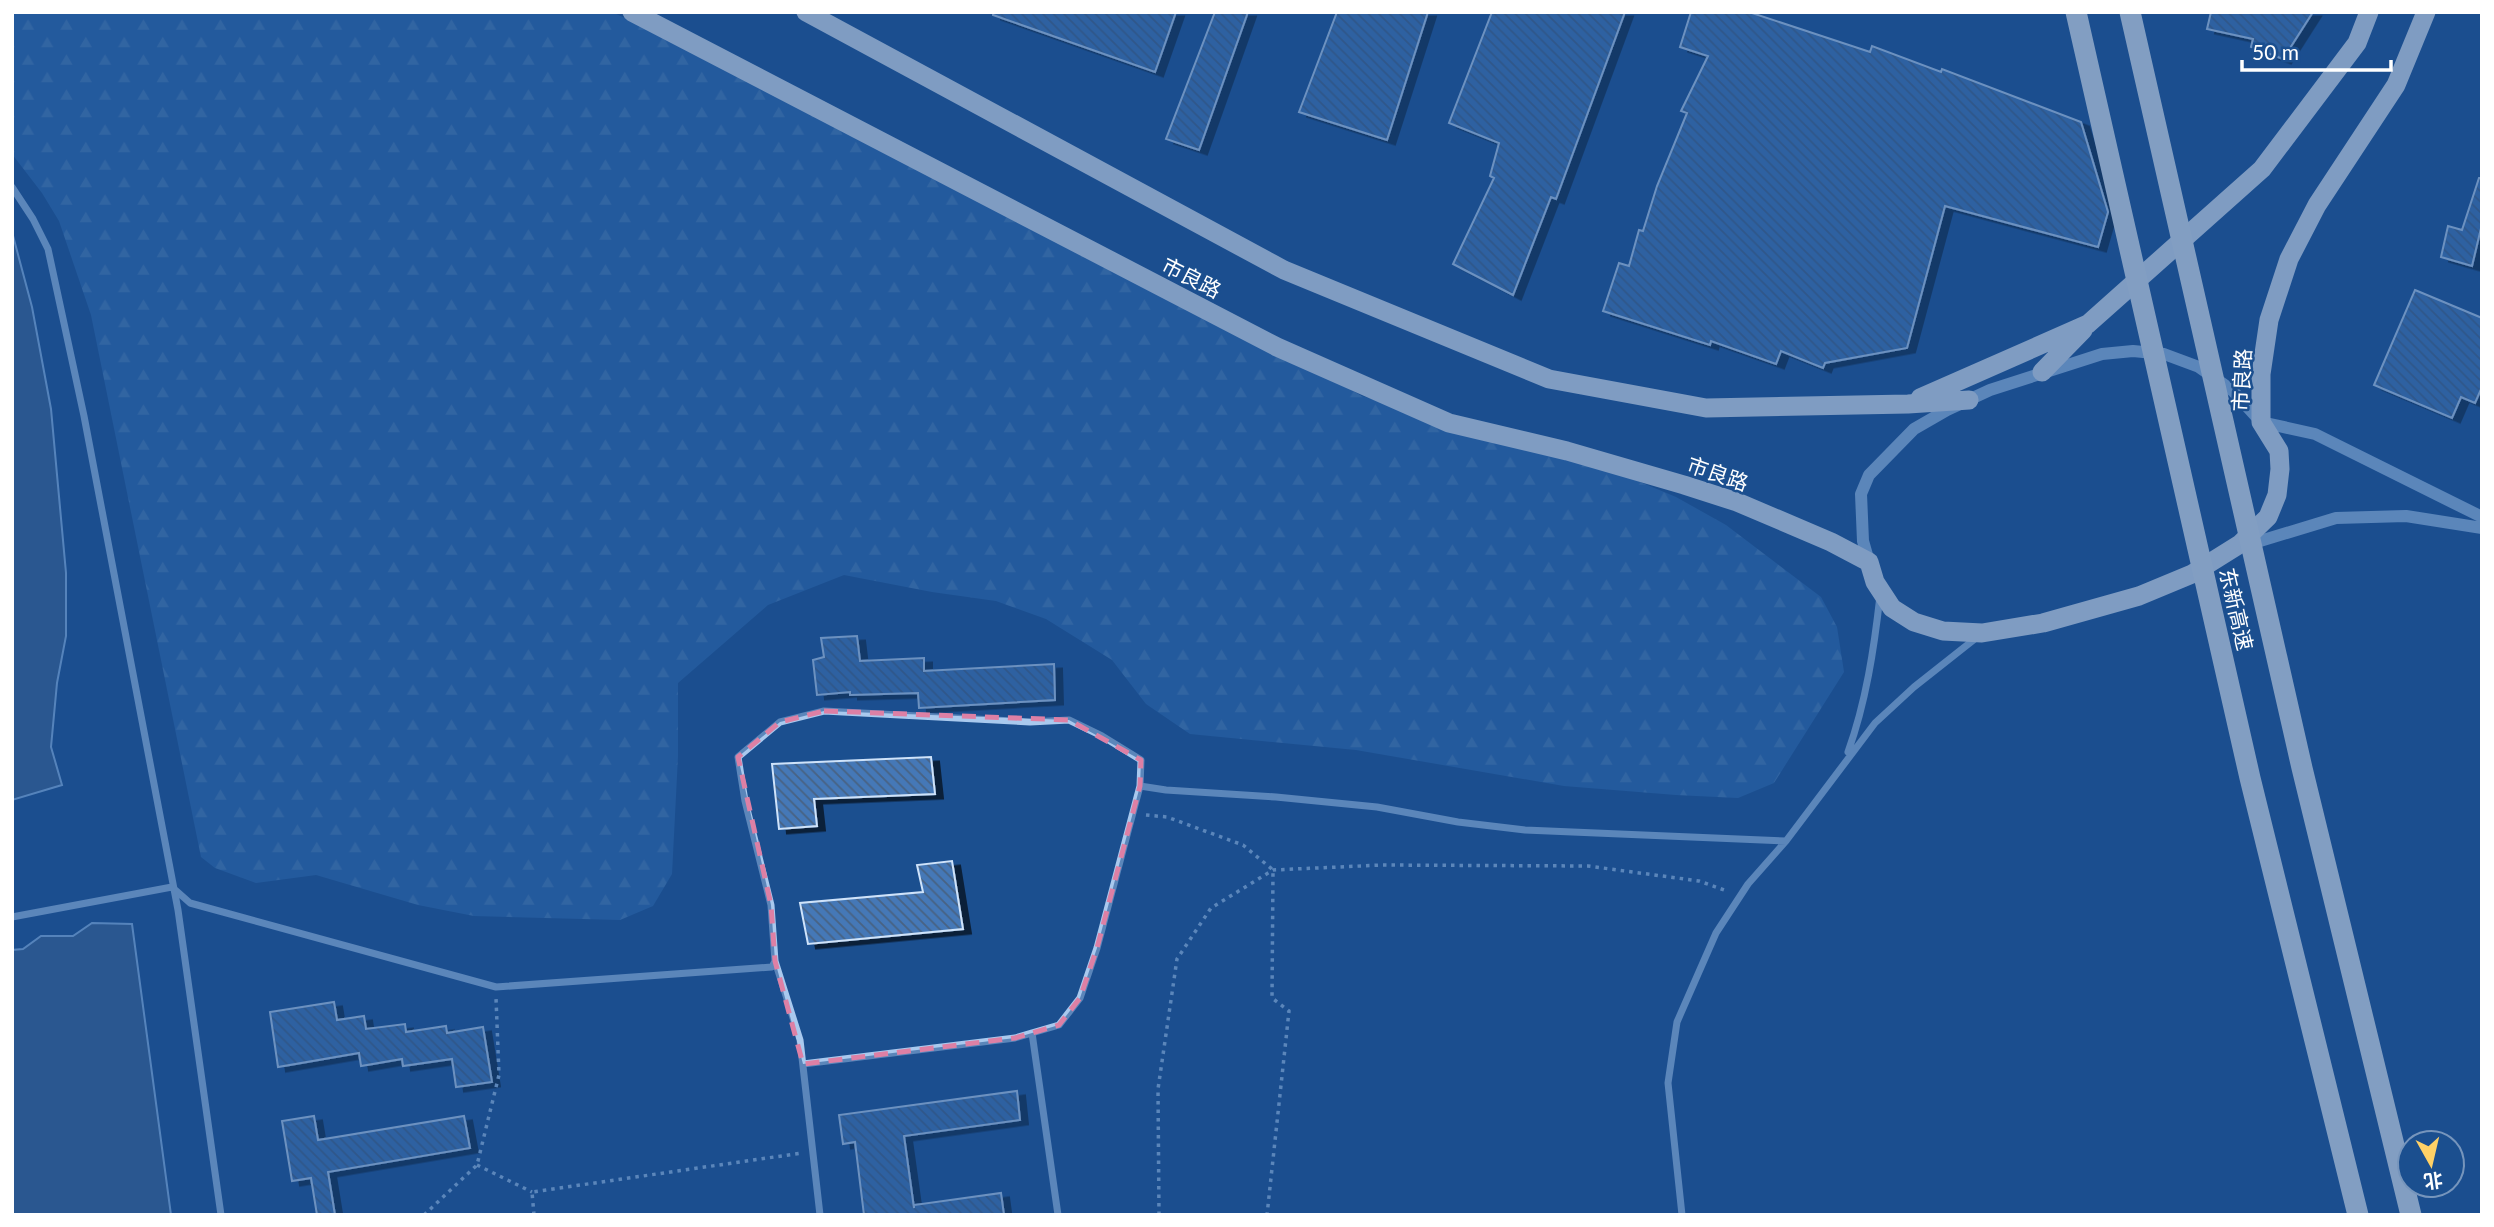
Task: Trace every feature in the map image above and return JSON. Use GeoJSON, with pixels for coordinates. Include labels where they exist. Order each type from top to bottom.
{"type":"FeatureCollection","features":[{"type":"Feature","properties":{"kind":"highway","name":"市良路"},"geometry":{"type":"LineString","coordinates":[[632,12],[1278,347],[1449,423],[1567,451],[1737,502],[1831,542],[1869,562],[1875,582],[1892,608],[1914,622],[1943,631],[1982,633],[2043,623],[2139,596],[2192,574],[2240,544],[2268,517],[2277,495],[2279,451],[2261,422],[2261,374],[2269,320],[2289,259],[2317,205],[2396,86],[2426,12]]}},
{"type":"Feature","properties":{"kind":"highway"},"geometry":{"type":"LineString","coordinates":[[806,12],[1284,270],[1549,379],[1706,408],[1908,404],[1969,400]]}},
{"type":"Feature","properties":{"kind":"highway","name":"东新高速"},"geometry":{"type":"LineString","coordinates":[[2076,12],[2250,778],[2358,1215]]}},
{"type":"Feature","properties":{"kind":"highway","name":"东新高速"},"geometry":{"type":"LineString","coordinates":[[2130,12],[2302,768],[2411,1215]]}},
{"type":"Feature","properties":{"kind":"highway"},"geometry":{"type":"LineString","coordinates":[[2042,372],[2088,324],[2262,169],[2357,43],[2369,12]]}},
{"type":"Feature","properties":{"kind":"highway"},"geometry":{"type":"LineString","coordinates":[[1908,404],[2088,324]]}},
{"type":"Feature","properties":{"kind":"street"},"geometry":{"type":"LineString","coordinates":[[12,187],[48,249],[84,416],[178,910],[221,1215]]}},
{"type":"Feature","properties":{"kind":"street"},"geometry":{"type":"LineString","coordinates":[[1869,562],[1863,541],[1861,494],[1869,475],[1914,429],[1969,400],[2042,372],[2102,354],[2133,351],[2164,354],[2199,367],[2233,391],[2261,422],[2315,434],[2482,517]]}},
{"type":"Feature","properties":{"kind":"street"},"geometry":{"type":"LineString","coordinates":[[2230,550],[2336,518],[2406,516],[2482,528]]}},
{"type":"Feature","properties":{"kind":"street"},"geometry":{"type":"LineString","coordinates":[[1846,759],[1857,725],[1875,645],[1880,590]]}},
{"type":"Feature","properties":{"kind":"street"},"geometry":{"type":"LineString","coordinates":[[1682,1215],[1668,1083],[1677,1022],[1716,933],[1741,895],[1786,841],[1875,723],[1914,687],[1982,633]]}},
{"type":"Feature","properties":{"kind":"street"},"geometry":{"type":"LineString","coordinates":[[803,1064],[1015,1038],[1059,1025],[1080,998],[1097,948],[1140,786],[1141,760],[1069,720],[1030,722],[824,711],[780,722],[738,757],[745,801],[771,905],[775,961],[800,1040],[820,1215]]}},
{"type":"Feature","properties":{"kind":"street"},"geometry":{"type":"LineString","coordinates":[[1140,786],[1377,807],[1458,822],[1525,830],[1786,841]]}},
{"type":"Feature","properties":{"kind":"street"},"geometry":{"type":"LineString","coordinates":[[12,917],[172,887]]}},
{"type":"Feature","properties":{"kind":"street"},"geometry":{"type":"LineString","coordinates":[[172,887],[190,904],[496,987],[772,967],[775,961]]}},
{"type":"Feature","properties":{"kind":"street"},"geometry":{"type":"LineString","coordinates":[[1032,1033],[1058,1215]]}},
{"type":"Feature","properties":{"kind":"path"},"geometry":{"type":"LineString","coordinates":[[1133,814],[1167,817],[1203,828],[1243,845],[1272,870],[1272,998],[1289,1011],[1267,1215]]}},
{"type":"Feature","properties":{"kind":"path"},"geometry":{"type":"LineString","coordinates":[[1159,1215],[1158,1089],[1177,959],[1211,908],[1272,870],[1382,865],[1588,866],[1699,881],[1741,895]]}},
{"type":"Feature","properties":{"kind":"path"},"geometry":{"type":"LineString","coordinates":[[424,1215],[477,1165],[499,1074],[496,987]]}},
{"type":"Feature","properties":{"kind":"path"},"geometry":{"type":"LineString","coordinates":[[477,1165],[532,1192],[813,1152]]}},
{"type":"Feature","properties":{"kind":"path"},"geometry":{"type":"LineString","coordinates":[[532,1192],[534,1215]]}},
{"type":"Feature","properties":{"kind":"highlighted area"},"geometry":{"type":"Polygon","coordinates":[[[824,711],[1069,720],[1141,760],[1140,786],[1097,948],[1080,998],[1059,1025],[1015,1038],[803,1064],[775,961],[771,905],[738,757],[780,722],[824,711]]]}},
{"type":"Feature","properties":{"kind":"green space"},"geometry":{"type":"Polygon","coordinates":[[[12,12],[612,12],[958,176],[1362,396],[1628,477],[1676,497],[1726,525],[1821,597],[1837,627],[1844,672],[1774,783],[1738,798],[1564,786],[1356,750],[1190,734],[1146,704],[1112,660],[1046,619],[996,601],[844,575],[768,605],[678,683],[678,756],[672,874],[653,906],[620,920],[474,916],[418,905],[316,875],[256,883],[215,868],[201,857],[91,315],[59,221],[42,193],[12,154],[12,12]]]}},
{"type":"Feature","properties":{"kind":"shaded area"},"geometry":{"type":"Polygon","coordinates":[[[12,232],[32,307],[51,409],[66,573],[66,636],[57,683],[51,747],[62,785],[12,800],[12,232]]]}},
{"type":"Feature","properties":{"kind":"shaded area"},"geometry":{"type":"Polygon","coordinates":[[[92,923],[132,924],[171,1215],[12,1215],[12,950],[23,949],[41,936],[73,936],[92,923]]]}},
{"type":"Feature","properties":{"kind":"building"},"geometry":{"type":"Polygon","coordinates":[[[993,12],[1176,12],[1155,72],[993,15],[993,12]]]}},
{"type":"Feature","properties":{"kind":"building"},"geometry":{"type":"Polygon","coordinates":[[[1215,12],[1248,12],[1199,150],[1166,139],[1215,12]]]}},
{"type":"Feature","properties":{"kind":"building"},"geometry":{"type":"Polygon","coordinates":[[[1337,12],[1428,12],[1387,140],[1299,112],[1337,12]]]}},
{"type":"Feature","properties":{"kind":"building"},"geometry":{"type":"Polygon","coordinates":[[[1492,12],[1625,12],[1556,199],[1551,197],[1513,295],[1453,264],[1494,178],[1490,176],[1499,143],[1449,123],[1492,12]]]}},
{"type":"Feature","properties":{"kind":"building"},"geometry":{"type":"Polygon","coordinates":[[[1691,12],[1749,12],[1870,52],[1872,46],[1941,72],[1942,69],[2081,122],[2108,212],[2098,247],[1945,206],[1907,348],[1825,363],[1823,368],[1781,351],[1776,364],[1711,341],[1710,345],[1603,311],[1619,263],[1629,266],[1639,230],[1643,231],[1657,186],[1687,113],[1681,111],[1708,56],[1680,47],[1691,12]]]}},
{"type":"Feature","properties":{"kind":"building"},"geometry":{"type":"Polygon","coordinates":[[[2211,12],[2313,12],[2283,59],[2251,47],[2253,39],[2207,29],[2211,12]]]}},
{"type":"Feature","properties":{"kind":"building"},"geometry":{"type":"Polygon","coordinates":[[[2479,178],[2482,178],[2482,224],[2472,266],[2441,257],[2448,226],[2462,230],[2479,178]]]}},
{"type":"Feature","properties":{"kind":"building"},"geometry":{"type":"Polygon","coordinates":[[[2415,290],[2482,318],[2482,387],[2475,403],[2461,397],[2452,418],[2374,385],[2415,290]]]}},
{"type":"Feature","properties":{"kind":"building"},"geometry":{"type":"Polygon","coordinates":[[[857,636],[860,661],[924,658],[924,671],[1054,664],[1055,700],[919,708],[918,693],[850,695],[850,692],[817,695],[813,660],[824,657],[821,638],[857,636]]]}},
{"type":"Feature","properties":{"kind":"building"},"geometry":{"type":"Polygon","coordinates":[[[931,757],[935,794],[814,799],[817,826],[779,829],[772,764],[931,757]]]}},
{"type":"Feature","properties":{"kind":"building"},"geometry":{"type":"Polygon","coordinates":[[[952,861],[963,929],[808,944],[800,903],[923,892],[917,865],[952,861]]]}},
{"type":"Feature","properties":{"kind":"building"},"geometry":{"type":"Polygon","coordinates":[[[334,1002],[337,1020],[364,1016],[366,1029],[405,1024],[406,1032],[446,1026],[447,1033],[483,1027],[492,1082],[456,1087],[452,1059],[403,1066],[402,1059],[361,1066],[359,1053],[278,1067],[270,1012],[334,1002]]]}},
{"type":"Feature","properties":{"kind":"building"},"geometry":{"type":"Polygon","coordinates":[[[1017,1091],[1020,1120],[904,1136],[914,1208],[914,1205],[1001,1193],[1004,1215],[864,1215],[855,1142],[843,1144],[839,1115],[1017,1091]]]}},
{"type":"Feature","properties":{"kind":"building"},"geometry":{"type":"Polygon","coordinates":[[[314,1116],[318,1140],[464,1116],[470,1148],[328,1172],[335,1215],[317,1215],[311,1178],[292,1181],[282,1121],[314,1116]]]}}]}
